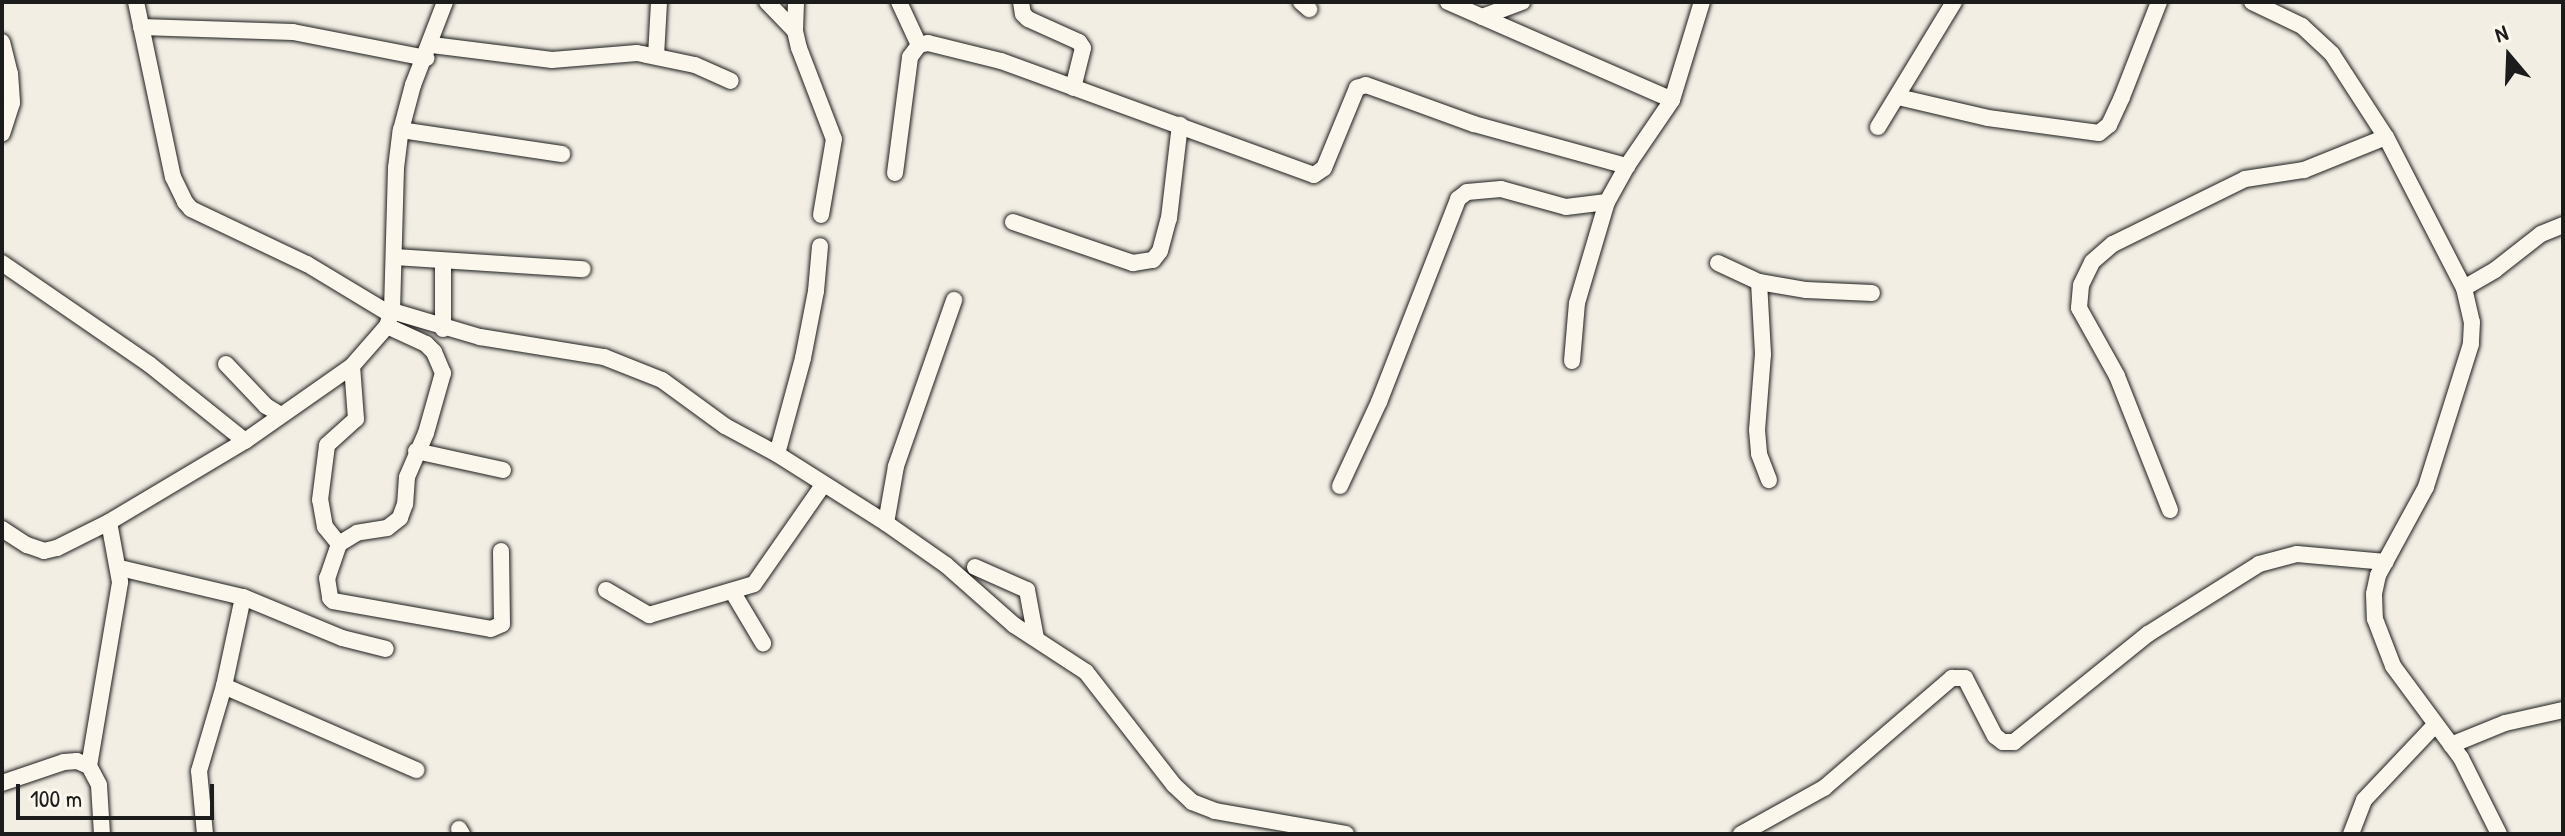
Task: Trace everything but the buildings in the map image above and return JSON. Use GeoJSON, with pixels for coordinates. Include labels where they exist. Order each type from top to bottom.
{"type":"FeatureCollection","features":[{"type":"Feature","properties":{"kind":"street"},"geometry":{"type":"LineString","coordinates":[[136,2],[170,164],[185,202],[191,209],[307,264],[390,317],[434,352],[443,373],[426,433],[416,451],[400,518],[387,528],[357,533],[339,544],[327,578],[333,601],[491,629],[502,624],[501,551]]}},
{"type":"Feature","properties":{"kind":"street"},"geometry":{"type":"LineString","coordinates":[[2,529],[27,545],[44,551],[70,543],[245,441],[352,366],[390,317],[395,257],[396,168],[401,130],[413,85],[429,51],[445,2]]}},
{"type":"Feature","properties":{"kind":"street"},"geometry":{"type":"LineString","coordinates":[[656,56],[659,2]]}},
{"type":"Feature","properties":{"kind":"street"},"geometry":{"type":"LineString","coordinates":[[767,2],[795,31]]}},
{"type":"Feature","properties":{"kind":"street"},"geometry":{"type":"LineString","coordinates":[[796,2],[795,31],[834,139],[821,215]]}},
{"type":"Feature","properties":{"kind":"street"},"geometry":{"type":"LineString","coordinates":[[899,2],[919,45]]}},
{"type":"Feature","properties":{"kind":"street"},"geometry":{"type":"LineString","coordinates":[[1021,2],[1023,14],[1028,19],[1079,42],[1083,48],[1073,88]]}},
{"type":"Feature","properties":{"kind":"street"},"geometry":{"type":"LineString","coordinates":[[1448,2],[1672,100]]}},
{"type":"Feature","properties":{"kind":"street"},"geometry":{"type":"LineString","coordinates":[[1482,17],[1522,2]]}},
{"type":"Feature","properties":{"kind":"street"},"geometry":{"type":"LineString","coordinates":[[1572,361],[1577,303],[1607,202],[1627,166],[1672,100],[1702,2]]}},
{"type":"Feature","properties":{"kind":"street"},"geometry":{"type":"LineString","coordinates":[[1878,127],[1954,2]]}},
{"type":"Feature","properties":{"kind":"street"},"geometry":{"type":"LineString","coordinates":[[1898,97],[1988,118],[2099,133],[2109,125],[2122,97],[2159,2]]}},
{"type":"Feature","properties":{"kind":"street"},"geometry":{"type":"LineString","coordinates":[[2255,2],[2302,26],[2321,42],[2386,137],[2464,288],[2472,322],[2471,344],[2426,487],[2386,562],[2374,594],[2375,619],[2393,666],[2451,745],[2499,834]]}},
{"type":"Feature","properties":{"kind":"street"},"geometry":{"type":"LineString","coordinates":[[141,27],[293,32],[382,46],[552,60],[622,52],[695,65],[731,81]]}},
{"type":"Feature","properties":{"kind":"street"},"geometry":{"type":"LineString","coordinates":[[2,42],[10,73],[12,103],[2,133]]}},
{"type":"Feature","properties":{"kind":"street"},"geometry":{"type":"LineString","coordinates":[[895,173],[910,57],[919,45],[928,43],[1001,61],[1314,175],[1324,168],[1357,88],[1366,85],[1474,124],[1627,166]]}},
{"type":"Feature","properties":{"kind":"street"},"geometry":{"type":"LineString","coordinates":[[1013,222],[1133,263],[1153,260],[1160,251],[1169,218],[1180,125]]}},
{"type":"Feature","properties":{"kind":"street"},"geometry":{"type":"LineString","coordinates":[[401,130],[562,154]]}},
{"type":"Feature","properties":{"kind":"street"},"geometry":{"type":"LineString","coordinates":[[2170,510],[2117,376],[2079,308],[2081,285],[2092,262],[2113,244],[2245,179],[2304,170],[2386,137]]}},
{"type":"Feature","properties":{"kind":"street"},"geometry":{"type":"LineString","coordinates":[[1340,486],[1379,402],[1458,199],[1467,192],[1501,189],[1566,207],[1607,202]]}},
{"type":"Feature","properties":{"kind":"street"},"geometry":{"type":"LineString","coordinates":[[2464,288],[2495,270],[2541,234],[2563,225]]}},
{"type":"Feature","properties":{"kind":"street"},"geometry":{"type":"LineString","coordinates":[[777,454],[805,345],[820,246]]}},
{"type":"Feature","properties":{"kind":"street"},"geometry":{"type":"LineString","coordinates":[[395,257],[583,269]]}},
{"type":"Feature","properties":{"kind":"street"},"geometry":{"type":"LineString","coordinates":[[443,261],[443,329]]}},
{"type":"Feature","properties":{"kind":"street"},"geometry":{"type":"LineString","coordinates":[[2,263],[149,364],[245,441]]}},
{"type":"Feature","properties":{"kind":"street"},"geometry":{"type":"LineString","coordinates":[[1718,263],[1759,282],[1806,290],[1872,293]]}},
{"type":"Feature","properties":{"kind":"street"},"geometry":{"type":"LineString","coordinates":[[1759,282],[1763,354],[1757,430],[1759,454],[1769,480]]}},
{"type":"Feature","properties":{"kind":"street"},"geometry":{"type":"LineString","coordinates":[[886,523],[896,466],[954,300]]}},
{"type":"Feature","properties":{"kind":"street"},"geometry":{"type":"LineString","coordinates":[[390,317],[630,365],[662,380],[725,426],[777,454],[886,523],[946,565],[1014,625],[1086,672],[1174,785],[1192,802],[1215,811],[1346,834]]}},
{"type":"Feature","properties":{"kind":"street"},"geometry":{"type":"LineString","coordinates":[[226,364],[266,406],[281,415]]}},
{"type":"Feature","properties":{"kind":"street"},"geometry":{"type":"LineString","coordinates":[[339,544],[325,527],[320,500],[327,445],[356,419],[352,366]]}},
{"type":"Feature","properties":{"kind":"street"},"geometry":{"type":"LineString","coordinates":[[416,451],[503,470]]}},
{"type":"Feature","properties":{"kind":"street"},"geometry":{"type":"LineString","coordinates":[[606,590],[649,615],[754,584],[763,576],[823,485]]}},
{"type":"Feature","properties":{"kind":"street"},"geometry":{"type":"LineString","coordinates":[[102,834],[99,785],[89,766],[117,609],[120,568],[109,522]]}},
{"type":"Feature","properties":{"kind":"street"},"geometry":{"type":"LineString","coordinates":[[1741,834],[1824,788],[1952,678],[1965,678],[1995,736],[2003,742],[2014,742],[2148,634],[2259,564],[2297,554],[2386,562]]}},
{"type":"Feature","properties":{"kind":"street"},"geometry":{"type":"LineString","coordinates":[[975,567],[1027,590],[1036,638]]}},
{"type":"Feature","properties":{"kind":"street"},"geometry":{"type":"LineString","coordinates":[[120,568],[243,597],[342,638],[386,649]]}},
{"type":"Feature","properties":{"kind":"street"},"geometry":{"type":"LineString","coordinates":[[732,591],[763,643]]}},
{"type":"Feature","properties":{"kind":"street"},"geometry":{"type":"LineString","coordinates":[[205,834],[199,771],[224,686],[243,597]]}},
{"type":"Feature","properties":{"kind":"street"},"geometry":{"type":"LineString","coordinates":[[224,686],[326,727],[416,770]]}},
{"type":"Feature","properties":{"kind":"street"},"geometry":{"type":"LineString","coordinates":[[2451,745],[2505,723],[2563,710]]}},
{"type":"Feature","properties":{"kind":"street"},"geometry":{"type":"LineString","coordinates":[[2351,834],[2364,800],[2435,725]]}},
{"type":"Feature","properties":{"kind":"street"},"geometry":{"type":"LineString","coordinates":[[2,783],[64,762],[77,761],[89,766]]}}]}
